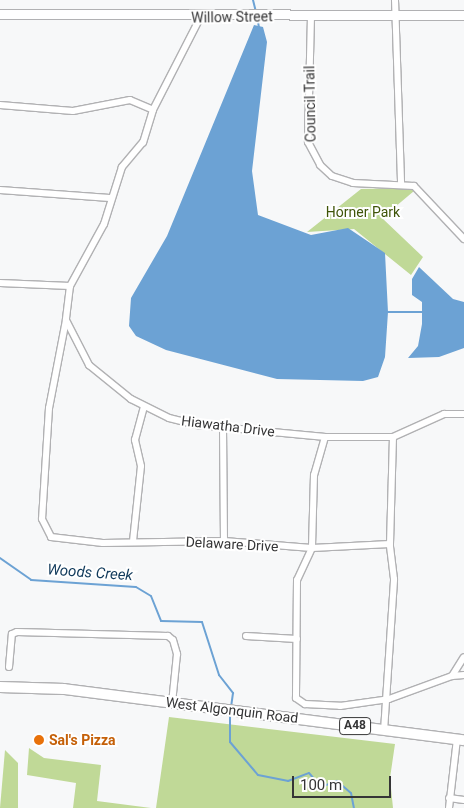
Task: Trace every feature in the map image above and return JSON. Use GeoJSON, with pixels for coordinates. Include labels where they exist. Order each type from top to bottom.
{"type":"FeatureCollection","features":[{"type":"Feature","properties":{"kind":"main road","name":"West Algonquin Road"},"geometry":{"type":"LineString","coordinates":[[0,687],[64,689],[460,740]]}},
{"type":"Feature","properties":{"kind":"street"},"geometry":{"type":"LineString","coordinates":[[395,0],[401,182]]}},
{"type":"Feature","properties":{"kind":"street","name":"Willow Street"},"geometry":{"type":"LineString","coordinates":[[0,14],[200,18],[464,15]]}},
{"type":"Feature","properties":{"kind":"street","name":"Council Trail"},"geometry":{"type":"LineString","coordinates":[[311,16],[311,151],[326,171],[345,181],[401,182],[414,186],[432,201],[464,239]]}},
{"type":"Feature","properties":{"kind":"street"},"geometry":{"type":"LineString","coordinates":[[66,320],[70,286],[104,224],[110,198],[122,166],[143,142],[153,110],[200,18]]}},
{"type":"Feature","properties":{"kind":"street"},"geometry":{"type":"LineString","coordinates":[[0,105],[73,111],[130,100],[153,110]]}},
{"type":"Feature","properties":{"kind":"street"},"geometry":{"type":"LineString","coordinates":[[0,190],[110,198]]}},
{"type":"Feature","properties":{"kind":"street"},"geometry":{"type":"LineString","coordinates":[[0,283],[70,286]]}},
{"type":"Feature","properties":{"kind":"street","name":"Hiawatha Drive"},"geometry":{"type":"LineString","coordinates":[[66,320],[97,375],[144,407],[178,420],[223,427],[324,437],[393,437],[444,414],[464,414]]}},
{"type":"Feature","properties":{"kind":"street","name":"Delaware Drive"},"geometry":{"type":"LineString","coordinates":[[66,320],[49,408],[43,526],[51,536],[74,541],[224,541],[312,548],[390,544]]}},
{"type":"Feature","properties":{"kind":"street"},"geometry":{"type":"LineString","coordinates":[[134,541],[141,466],[135,440],[144,407]]}},
{"type":"Feature","properties":{"kind":"street"},"geometry":{"type":"LineString","coordinates":[[223,427],[224,541]]}},
{"type":"Feature","properties":{"kind":"street"},"geometry":{"type":"LineString","coordinates":[[324,437],[314,475],[312,548],[298,575],[295,693],[299,702],[312,704],[389,700],[452,676],[464,675]]}},
{"type":"Feature","properties":{"kind":"street"},"geometry":{"type":"LineString","coordinates":[[384,731],[389,700],[394,578],[390,544],[393,437]]}},
{"type":"Feature","properties":{"kind":"street"},"geometry":{"type":"LineString","coordinates":[[9,667],[11,638],[17,632],[168,636],[174,640],[177,654],[172,703]]}},
{"type":"Feature","properties":{"kind":"street"},"geometry":{"type":"LineString","coordinates":[[246,636],[297,639]]}},
{"type":"Feature","properties":{"kind":"street"},"geometry":{"type":"LineString","coordinates":[[452,676],[464,657]]}},
{"type":"Feature","properties":{"kind":"street"},"geometry":{"type":"LineString","coordinates":[[448,808],[460,740]]}},
{"type":"Feature","properties":{"kind":"street"},"geometry":{"type":"LineString","coordinates":[[449,798],[464,800]]}},
{"type":"Feature","properties":{"kind":"green space","name":"Horner Park"},"geometry":{"type":"Polygon","coordinates":[[[407,188],[414,191],[382,218],[423,257],[411,275],[354,229],[307,232],[361,189],[407,188]]]}},
{"type":"Feature","properties":{"kind":"green space"},"geometry":{"type":"Polygon","coordinates":[[[169,717],[395,744],[390,778],[393,808],[156,808],[169,717]]]}},
{"type":"Feature","properties":{"kind":"green space"},"geometry":{"type":"Polygon","coordinates":[[[29,748],[44,758],[101,765],[97,801],[151,808],[73,808],[76,783],[27,775],[29,748]]]}},
{"type":"Feature","properties":{"kind":"green space"},"geometry":{"type":"Polygon","coordinates":[[[5,750],[18,763],[18,808],[0,808],[5,750]]]}},
{"type":"Feature","properties":{"kind":"water"},"geometry":{"type":"Polygon","coordinates":[[[254,25],[263,27],[267,42],[252,171],[258,215],[311,235],[348,228],[385,253],[388,312],[385,357],[378,377],[363,381],[277,379],[166,350],[136,336],[129,326],[131,298],[167,236],[254,25]]]}},
{"type":"Feature","properties":{"kind":"water"},"geometry":{"type":"Polygon","coordinates":[[[419,267],[453,299],[464,302],[464,348],[439,357],[408,358],[418,346],[422,324],[422,302],[412,295],[412,279],[419,267]]]}},
{"type":"Feature","properties":{"kind":"waterway"},"geometry":{"type":"LineString","coordinates":[[253,0],[256,12]]}},
{"type":"Feature","properties":{"kind":"waterway"},"geometry":{"type":"LineString","coordinates":[[257,17],[259,27]]}},
{"type":"Feature","properties":{"kind":"waterway"},"geometry":{"type":"LineString","coordinates":[[388,312],[422,312]]}},
{"type":"Feature","properties":{"kind":"waterway","name":"Woods Creek"},"geometry":{"type":"LineString","coordinates":[[0,558],[31,580],[136,587],[151,596],[161,621],[202,622],[219,675],[233,693],[231,707]]}},
{"type":"Feature","properties":{"kind":"waterway","name":"Woods Creek"},"geometry":{"type":"LineString","coordinates":[[230,714],[230,742],[258,775],[288,781],[309,773],[321,787],[337,781],[351,793],[354,808]]}},
{"type":"Feature","properties":{"kind":"place","name":"Sal's Pizza"},"geometry":{"type":"Point","coordinates":[39,740]}}]}
